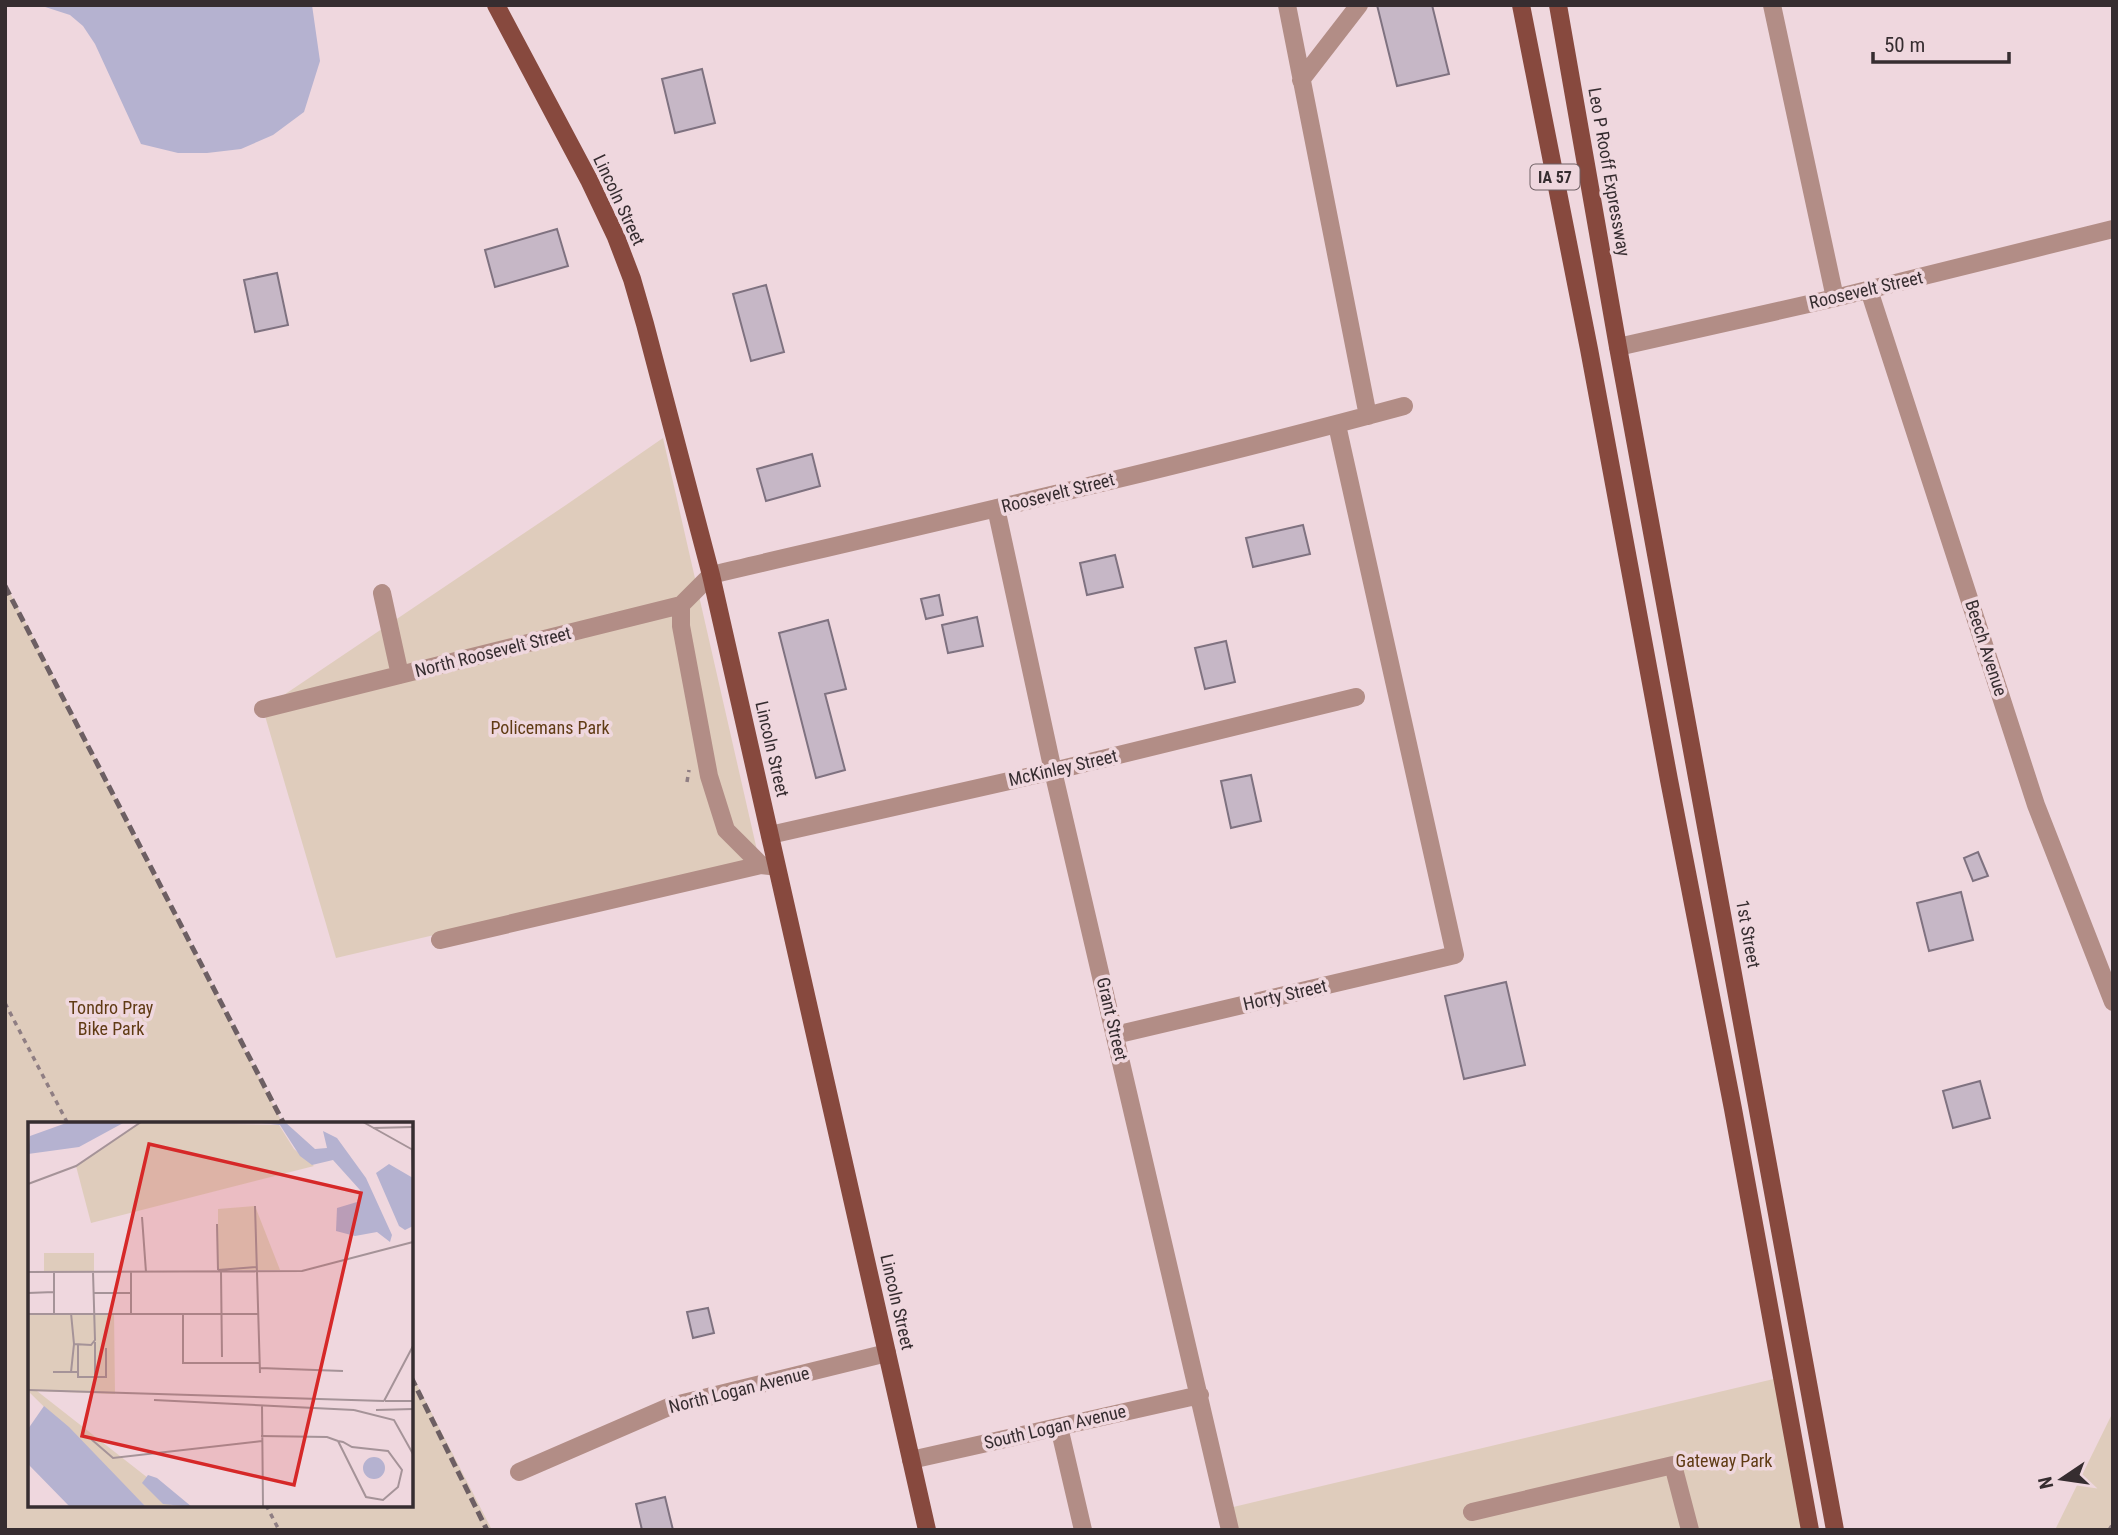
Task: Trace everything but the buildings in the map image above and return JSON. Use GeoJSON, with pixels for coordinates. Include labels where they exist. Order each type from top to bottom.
{"type":"FeatureCollection","features":[{"type":"Feature","properties":{"kind":"main road","name":"Lincoln Street"},"geometry":{"type":"LineString","coordinates":[[496,5],[589,180],[632,279],[645,324],[711,575],[770,835],[769,866],[927,1530]]}},
{"type":"Feature","properties":{"kind":"main road","name":"IA 57"},"geometry":{"type":"LineString","coordinates":[[1521,5],[1589,349],[1810,1530]]}},
{"type":"Feature","properties":{"kind":"main road","name":"Leo P Rooff Expressway"},"geometry":{"type":"LineString","coordinates":[[1558,5],[1618,347]]}},
{"type":"Feature","properties":{"kind":"main road","name":"1st Street"},"geometry":{"type":"LineString","coordinates":[[1618,347],[1835,1530]]}},
{"type":"Feature","properties":{"kind":"street"},"geometry":{"type":"LineString","coordinates":[[1287,5],[1368,416]]}},
{"type":"Feature","properties":{"kind":"street"},"geometry":{"type":"LineString","coordinates":[[1301,80],[1359,5]]}},
{"type":"Feature","properties":{"kind":"street"},"geometry":{"type":"LineString","coordinates":[[1772,5],[1835,298]]}},
{"type":"Feature","properties":{"kind":"street","name":"Roosevelt Street"},"geometry":{"type":"LineString","coordinates":[[1618,347],[1869,290],[2113,229]]}},
{"type":"Feature","properties":{"kind":"street","name":"Beech Avenue"},"geometry":{"type":"LineString","coordinates":[[1869,290],[2036,805],[2113,1002]]}},
{"type":"Feature","properties":{"kind":"street","name":"Roosevelt Street"},"geometry":{"type":"LineString","coordinates":[[711,575],[1337,425],[1404,406]]}},
{"type":"Feature","properties":{"kind":"street","name":"Horty Street"},"geometry":{"type":"LineString","coordinates":[[1115,1035],[1455,955],[1337,425]]}},
{"type":"Feature","properties":{"kind":"street","name":"Grant Street"},"geometry":{"type":"LineString","coordinates":[[996,508],[1053,771],[1230,1530]]}},
{"type":"Feature","properties":{"kind":"street"},"geometry":{"type":"LineString","coordinates":[[711,575],[681,605],[681,626],[709,776],[726,830],[769,866]]}},
{"type":"Feature","properties":{"kind":"street"},"geometry":{"type":"LineString","coordinates":[[382,593],[400,674]]}},
{"type":"Feature","properties":{"kind":"street","name":"North Roosevelt Street"},"geometry":{"type":"LineString","coordinates":[[263,709],[681,605]]}},
{"type":"Feature","properties":{"kind":"street","name":"McKinley Street"},"geometry":{"type":"LineString","coordinates":[[770,835],[1053,771],[1356,697]]}},
{"type":"Feature","properties":{"kind":"street"},"geometry":{"type":"LineString","coordinates":[[440,940],[769,866]]}},
{"type":"Feature","properties":{"kind":"street","name":"North Logan Avenue"},"geometry":{"type":"LineString","coordinates":[[519,1472],[671,1406],[887,1353]]}},
{"type":"Feature","properties":{"kind":"street","name":"South Logan Avenue"},"geometry":{"type":"LineString","coordinates":[[911,1460],[1199,1395]]}},
{"type":"Feature","properties":{"kind":"street"},"geometry":{"type":"LineString","coordinates":[[1059,1427],[1083,1530]]}},
{"type":"Feature","properties":{"kind":"street"},"geometry":{"type":"LineString","coordinates":[[1472,1512],[1673,1465],[1690,1530]]}},
{"type":"Feature","properties":{"kind":"path"},"geometry":{"type":"LineString","coordinates":[[5,1003],[67,1122]]}},
{"type":"Feature","properties":{"kind":"path"},"geometry":{"type":"LineString","coordinates":[[267,1507],[279,1530]]}},
{"type":"Feature","properties":{"kind":"path"},"geometry":{"type":"LineString","coordinates":[[2109,1530],[2113,1524]]}},
{"type":"Feature","properties":{"kind":"green space","name":"Policemans Park"},"geometry":{"type":"Polygon","coordinates":[[[663,438],[759,859],[336,958],[263,709],[663,438]]]}},
{"type":"Feature","properties":{"kind":"green space","name":"Tondro Pray Bike Park"},"geometry":{"type":"Polygon","coordinates":[[[5,583],[282,1122],[28,1122],[28,1507],[413,1507],[413,1377],[492,1530],[5,1530],[5,583]]]}},
{"type":"Feature","properties":{"kind":"green space","name":"Gateway Park"},"geometry":{"type":"Polygon","coordinates":[[[1782,1377],[1807,1530],[1230,1530],[1225,1509],[1782,1377]]]}},
{"type":"Feature","properties":{"kind":"green space"},"geometry":{"type":"Polygon","coordinates":[[[2113,1412],[2113,1530],[2055,1530],[2113,1412]]]}},
{"type":"Feature","properties":{"kind":"shaded area"},"geometry":{"type":"Polygon","coordinates":[[[39,5],[312,5],[320,61],[304,112],[273,135],[241,149],[178,153],[141,144],[95,44],[83,26],[70,15],[39,5]]]}},
{"type":"Feature","properties":{"kind":"railway"},"geometry":{"type":"LineString","coordinates":[[5,586],[283,1122]]}},
{"type":"Feature","properties":{"kind":"railway"},"geometry":{"type":"LineString","coordinates":[[413,1381],[487,1530]]}}]}
